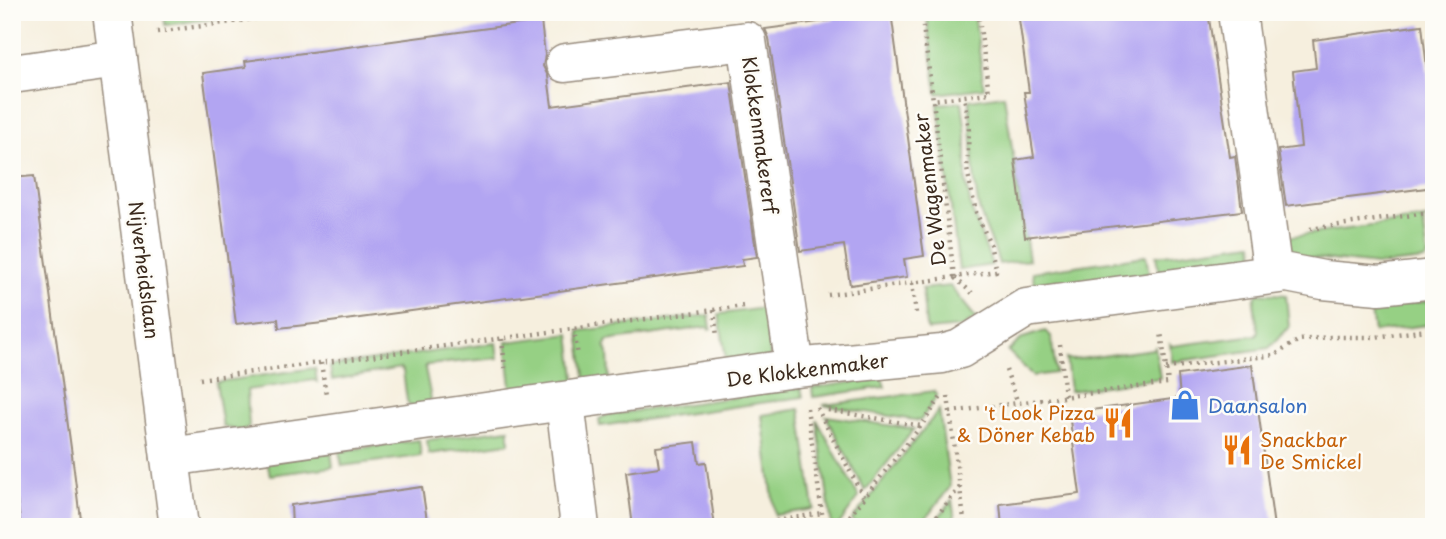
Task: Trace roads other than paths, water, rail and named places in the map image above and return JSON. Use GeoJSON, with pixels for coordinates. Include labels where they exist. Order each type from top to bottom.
{"type":"FeatureCollection","features":[{"type":"Feature","properties":{"kind":"street"},"geometry":{"type":"LineString","coordinates":[[1237,12],[1273,274]]}},
{"type":"Feature","properties":{"kind":"street"},"geometry":{"type":"LineString","coordinates":[[12,74],[115,36]]}},
{"type":"Feature","properties":{"kind":"street","name":"Nijverheidslaan"},"geometry":{"type":"LineString","coordinates":[[115,36],[179,527]]}},
{"type":"Feature","properties":{"kind":"street","name":"Klokkenmakererf"},"geometry":{"type":"LineString","coordinates":[[565,63],[747,41],[801,386]]}},
{"type":"Feature","properties":{"kind":"street","name":"De Klokkenmaker"},"geometry":{"type":"LineString","coordinates":[[170,457],[565,402],[801,386],[944,370],[960,349],[1026,308],[1287,273],[1378,285],[1434,279]]}},
{"type":"Feature","properties":{"kind":"street"},"geometry":{"type":"LineString","coordinates":[[565,402],[580,527]]}},
{"type":"Feature","properties":{"kind":"place","name":"Daansalon"},"geometry":{"type":"Point","coordinates":[1185,405]}},
{"type":"Feature","properties":{"kind":"place","name":"'t Look Pizza & Döner Kebab"},"geometry":{"type":"Point","coordinates":[1118,423]}},
{"type":"Feature","properties":{"kind":"place","name":"Snackbar De Smickel"},"geometry":{"type":"Point","coordinates":[1237,450]}}]}
